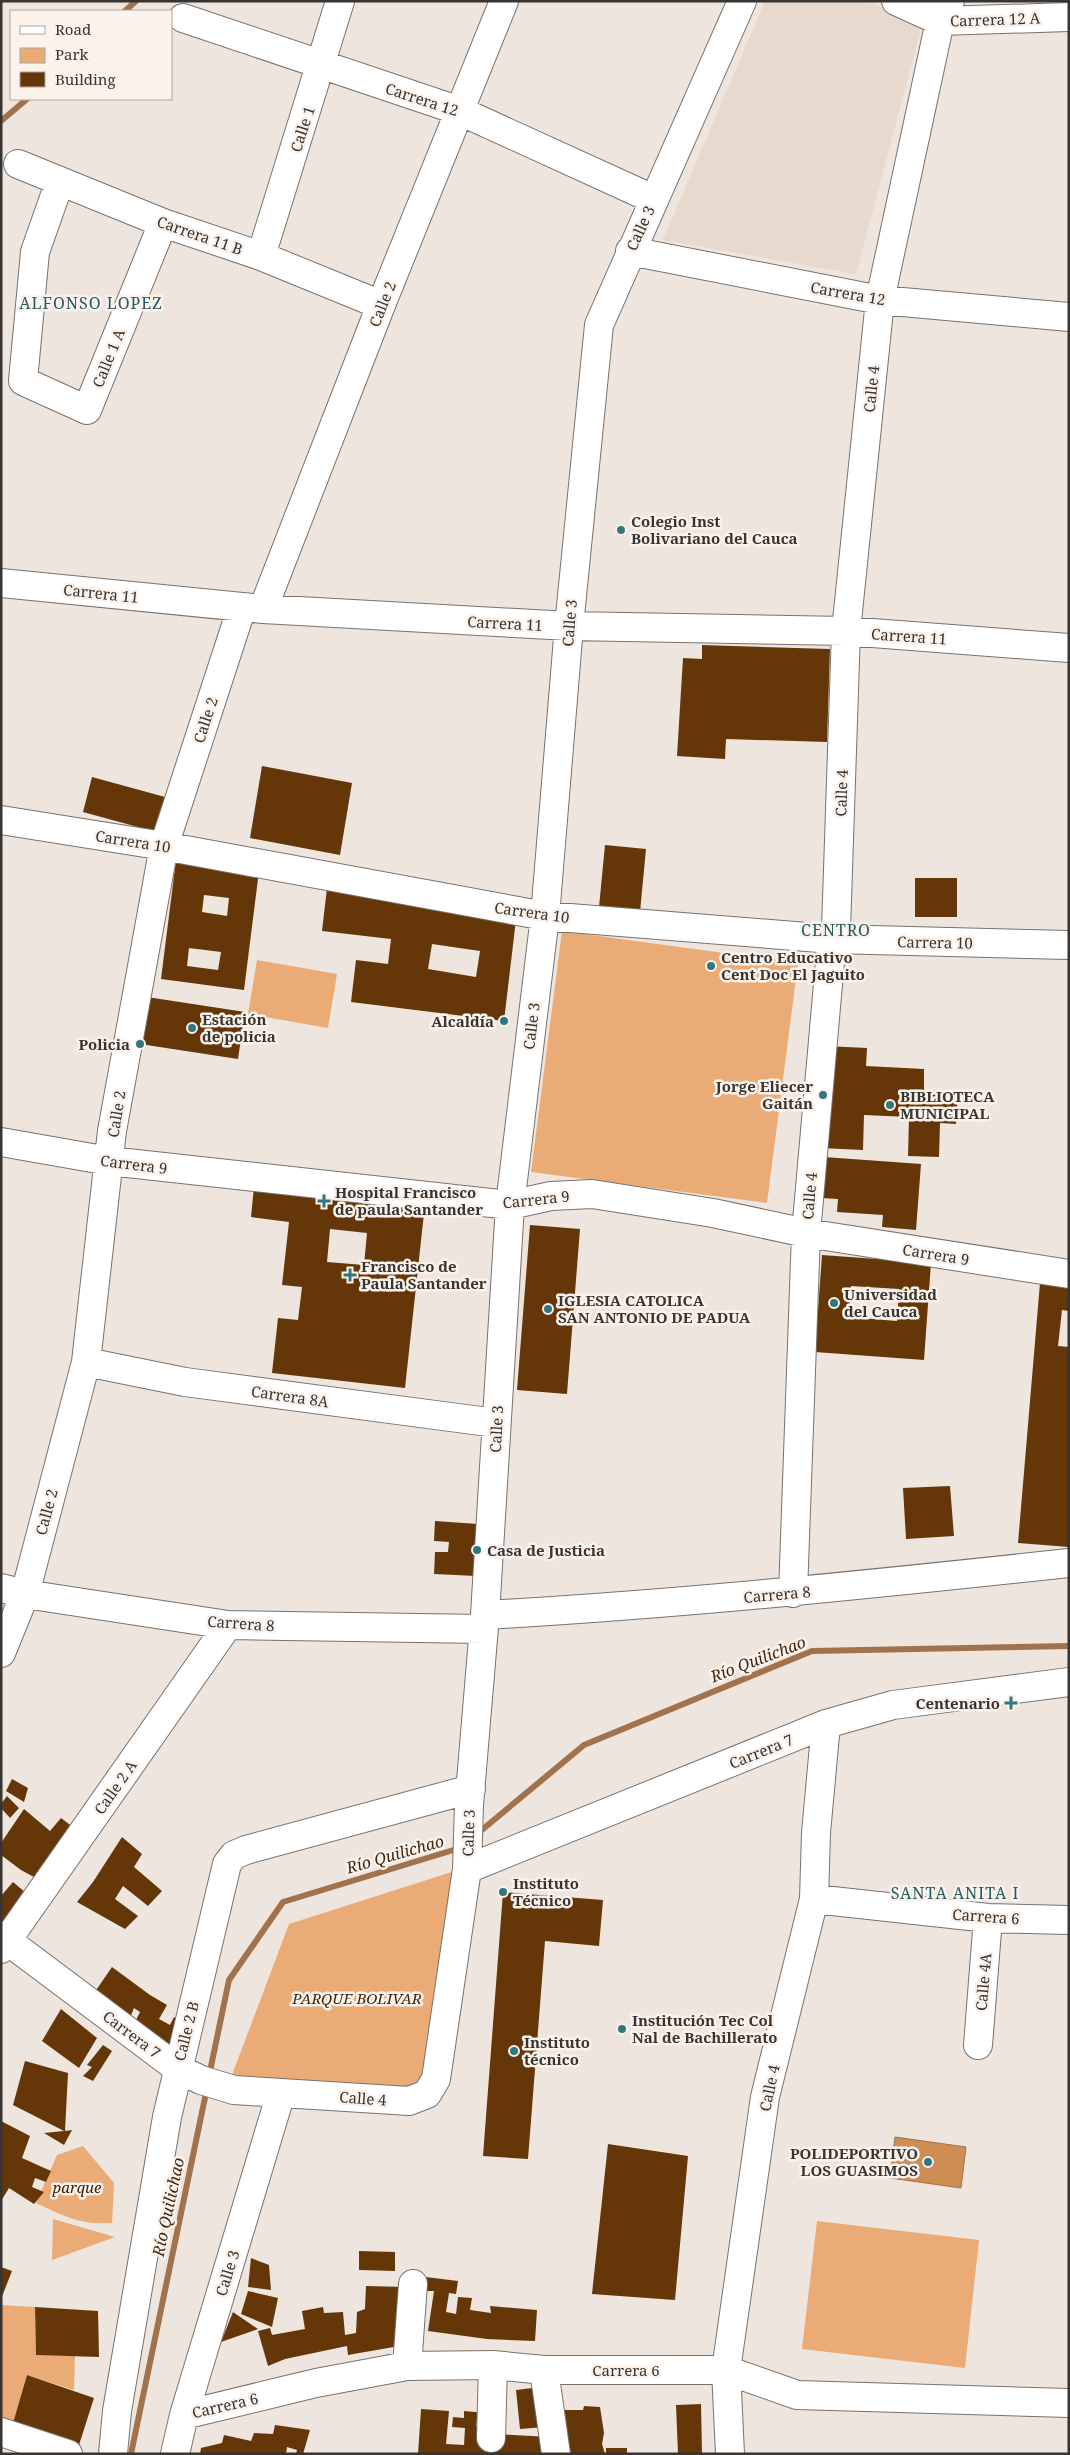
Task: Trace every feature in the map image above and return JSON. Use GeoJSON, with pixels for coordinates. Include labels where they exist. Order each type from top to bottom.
{"type":"FeatureCollection","features":[{"type":"Feature","properties":{"kind":"street","name":"Calle 1"},"geometry":{"type":"LineString","coordinates":[[261,256],[322,66],[340,1]]}},
{"type":"Feature","properties":{"kind":"street","name":"Calle 2"},"geometry":{"type":"LineString","coordinates":[[1,1653],[13,1591],[86,1362],[112,1131],[164,846],[253,608],[381,306],[504,1]]}},
{"type":"Feature","properties":{"kind":"street","name":"Calle 3"},"geometry":{"type":"LineString","coordinates":[[436,2079],[467,1863],[510,1205],[545,916],[569,626],[599,325],[630,251],[742,1]]}},
{"type":"Feature","properties":{"kind":"street","name":"Carrera 12 A"},"geometry":{"type":"LineString","coordinates":[[896,1],[945,11],[1069,17]]}},
{"type":"Feature","properties":{"kind":"street","name":"Calle 4"},"geometry":{"type":"LineString","coordinates":[[793,1593],[806,1234],[832,939],[836,930],[846,631],[880,300],[945,11]]}},
{"type":"Feature","properties":{"kind":"street","name":"Carrera 12"},"geometry":{"type":"LineString","coordinates":[[183,18],[460,111],[653,199]]}},
{"type":"Feature","properties":{"kind":"street","name":"Carrera 11 B"},"geometry":{"type":"LineString","coordinates":[[18,164],[163,223],[261,256],[381,306]]}},
{"type":"Feature","properties":{"kind":"street","name":"Calle 1 A"},"geometry":{"type":"LineString","coordinates":[[60,181],[35,252],[23,382],[87,410],[163,223]]}},
{"type":"Feature","properties":{"kind":"street","name":"Carrera 12"},"geometry":{"type":"LineString","coordinates":[[630,251],[880,300],[1069,317]]}},
{"type":"Feature","properties":{"kind":"street","name":"Carrera 11"},"geometry":{"type":"LineString","coordinates":[[1,583],[253,608],[569,626],[846,631],[1069,648]]}},
{"type":"Feature","properties":{"kind":"street","name":"Carrera 10"},"geometry":{"type":"LineString","coordinates":[[1,820],[164,846],[545,916],[832,939],[1069,945]]}},
{"type":"Feature","properties":{"kind":"street","name":"Carrera 9"},"geometry":{"type":"LineString","coordinates":[[1,1142],[109,1161],[510,1205],[551,1196],[592,1194],[713,1213],[806,1234],[1069,1274]]}},
{"type":"Feature","properties":{"kind":"street","name":"Carrera 8A"},"geometry":{"type":"LineString","coordinates":[[86,1362],[185,1382],[496,1423]]}},
{"type":"Feature","properties":{"kind":"street","name":"Carrera 8"},"geometry":{"type":"LineString","coordinates":[[13,1591],[228,1625],[484,1622],[793,1593],[1069,1563]]}},
{"type":"Feature","properties":{"kind":"street","name":"Calle 2 A"},"geometry":{"type":"LineString","coordinates":[[3,1942],[228,1625]]}},
{"type":"Feature","properties":{"kind":"street","name":"Carrera 7"},"geometry":{"type":"LineString","coordinates":[[467,1863],[826,1724],[893,1705],[1069,1682]]}},
{"type":"Feature","properties":{"kind":"street","name":"Calle 4"},"geometry":{"type":"LineString","coordinates":[[730,2454],[726,2370],[765,2097],[814,1899],[816,1833],[826,1724]]}},
{"type":"Feature","properties":{"kind":"street","name":"Calle 2 B"},"geometry":{"type":"LineString","coordinates":[[113,2454],[117,2412],[167,2117],[186,2073],[227,1864],[234,1855],[470,1797]]}},
{"type":"Feature","properties":{"kind":"street","name":"Carrera 6"},"geometry":{"type":"LineString","coordinates":[[814,1899],[988,1918],[1069,1920]]}},
{"type":"Feature","properties":{"kind":"street","name":"Calle 4A"},"geometry":{"type":"LineString","coordinates":[[978,2045],[988,1918]]}},
{"type":"Feature","properties":{"kind":"street","name":"Carrera 7"},"geometry":{"type":"LineString","coordinates":[[3,1942],[186,2073],[234,2090],[281,2093]]}},
{"type":"Feature","properties":{"kind":"street","name":"Calle 4"},"geometry":{"type":"LineString","coordinates":[[281,2093],[410,2101],[427,2094],[436,2079]]}},
{"type":"Feature","properties":{"kind":"street","name":"Calle 3"},"geometry":{"type":"LineString","coordinates":[[175,2454],[184,2415],[281,2093]]}},
{"type":"Feature","properties":{"kind":"street"},"geometry":{"type":"LineString","coordinates":[[407,2366],[413,2284]]}},
{"type":"Feature","properties":{"kind":"street","name":"Carrera 6"},"geometry":{"type":"LineString","coordinates":[[184,2415],[316,2383],[407,2366],[493,2365],[544,2370],[726,2370],[797,2395],[1069,2404]]}},
{"type":"Feature","properties":{"kind":"street"},"geometry":{"type":"LineString","coordinates":[[491,2438],[493,2365]]}},
{"type":"Feature","properties":{"kind":"street"},"geometry":{"type":"LineString","coordinates":[[544,2370],[556,2454]]}},
{"type":"Feature","properties":{"kind":"street"},"geometry":{"type":"LineString","coordinates":[[1,2432],[68,2454]]}},
{"type":"Feature","properties":{"kind":"shaded area"},"geometry":{"type":"Polygon","coordinates":[[[765,1],[867,1],[922,25],[856,274],[663,240],[765,1]]]}},
{"type":"Feature","properties":{"kind":"shaded area","name":"POLIDEPORTIVO LOS GUASIMOS"},"geometry":{"type":"Polygon","coordinates":[[[895,2137],[966,2147],[961,2188],[890,2178],[895,2137]]]}},
{"type":"Feature","properties":{"kind":"green space"},"geometry":{"type":"Polygon","coordinates":[[[562,931],[798,963],[767,1203],[531,1172],[562,931]]]}},
{"type":"Feature","properties":{"kind":"green space"},"geometry":{"type":"Polygon","coordinates":[[[257,960],[337,974],[328,1028],[248,1014],[257,960]]]}},
{"type":"Feature","properties":{"kind":"green space","name":"PARQUE BOLIVAR"},"geometry":{"type":"Polygon","coordinates":[[[458,1870],[439,2100],[232,2075],[289,1924],[458,1870]]]}},
{"type":"Feature","properties":{"kind":"green space","name":"parque"},"geometry":{"type":"Polygon","coordinates":[[[83,2146],[114,2183],[112,2223],[81,2221],[64,2216],[36,2203],[57,2155],[83,2146]]]}},
{"type":"Feature","properties":{"kind":"green space"},"geometry":{"type":"Polygon","coordinates":[[[53,2219],[115,2237],[52,2260],[53,2219]]]}},
{"type":"Feature","properties":{"kind":"green space"},"geometry":{"type":"Polygon","coordinates":[[[817,2221],[979,2240],[965,2368],[802,2349],[817,2221]]]}},
{"type":"Feature","properties":{"kind":"green space"},"geometry":{"type":"Polygon","coordinates":[[[1,2305],[35,2307],[36,2355],[75,2356],[74,2390],[27,2375],[13,2423],[1,2419],[1,2305]]]}},
{"type":"Feature","properties":{"kind":"building"},"geometry":{"type":"Polygon","coordinates":[[[702,645],[830,649],[827,742],[726,739],[725,759],[677,756],[683,658],[702,659],[702,645]]]}},
{"type":"Feature","properties":{"kind":"building"},"geometry":{"type":"Polygon","coordinates":[[[262,766],[352,783],[340,855],[250,838],[262,766]]]}},
{"type":"Feature","properties":{"kind":"building"},"geometry":{"type":"Polygon","coordinates":[[[92,777],[165,797],[156,832],[83,812],[92,777]]]}},
{"type":"Feature","properties":{"kind":"building"},"geometry":{"type":"Polygon","coordinates":[[[605,845],[646,849],[640,912],[599,907],[605,845]]]}},
{"type":"Feature","properties":{"kind":"building"},"geometry":{"type":"Polygon","coordinates":[[[176,860],[259,871],[244,990],[161,979],[176,860]],[[204,895],[202,912],[227,916],[229,898],[204,895]],[[189,948],[187,966],[218,970],[221,952],[189,948]]]}},
{"type":"Feature","properties":{"kind":"building"},"geometry":{"type":"Polygon","coordinates":[[[915,878],[957,878],[957,917],[915,917],[915,878]]]}},
{"type":"Feature","properties":{"kind":"building"},"geometry":{"type":"Polygon","coordinates":[[[327,888],[517,911],[504,1021],[351,1002],[356,960],[388,964],[391,939],[322,931],[327,888]],[[432,944],[428,969],[476,977],[480,951],[432,944]]]}},
{"type":"Feature","properties":{"kind":"building","name":"Estación de policia"},"geometry":{"type":"Polygon","coordinates":[[[147,997],[245,1012],[238,1059],[140,1044],[147,997]]]}},
{"type":"Feature","properties":{"kind":"building","name":"BIBLIOTECA MUNICIPAL"},"geometry":{"type":"Polygon","coordinates":[[[825,1046],[867,1048],[866,1066],[924,1069],[924,1090],[958,1091],[956,1124],[940,1123],[939,1157],[908,1156],[909,1117],[864,1115],[863,1150],[821,1148],[825,1046]]]}},
{"type":"Feature","properties":{"kind":"building"},"geometry":{"type":"Polygon","coordinates":[[[824,1157],[921,1164],[916,1230],[882,1227],[883,1215],[837,1212],[838,1199],[821,1198],[824,1157]]]}},
{"type":"Feature","properties":{"kind":"building","name":"Francisco de Paula Santander"},"geometry":{"type":"Polygon","coordinates":[[[255,1176],[426,1195],[405,1388],[272,1373],[278,1318],[298,1320],[302,1287],[282,1285],[289,1222],[251,1217],[255,1176]],[[330,1229],[327,1262],[364,1265],[367,1233],[330,1229]]]}},
{"type":"Feature","properties":{"kind":"building","name":"IGLESIA CATOLICA SAN ANTONIO DE PADUA"},"geometry":{"type":"Polygon","coordinates":[[[530,1225],[580,1229],[567,1394],[517,1390],[530,1225]]]}},
{"type":"Feature","properties":{"kind":"building","name":"Universidad del Cauca"},"geometry":{"type":"Polygon","coordinates":[[[822,1255],[931,1263],[924,1360],[815,1352],[822,1255]],[[851,1286],[849,1317],[897,1321],[899,1289],[851,1286]]]}},
{"type":"Feature","properties":{"kind":"building"},"geometry":{"type":"Polygon","coordinates":[[[1041,1271],[1069,1274],[1069,1311],[1062,1310],[1058,1346],[1069,1347],[1069,1547],[1018,1543],[1041,1271]]]}},
{"type":"Feature","properties":{"kind":"building"},"geometry":{"type":"Polygon","coordinates":[[[950,1486],[954,1536],[906,1539],[903,1488],[950,1486]]]}},
{"type":"Feature","properties":{"kind":"building"},"geometry":{"type":"Polygon","coordinates":[[[435,1521],[478,1524],[476,1576],[434,1574],[435,1552],[448,1552],[449,1542],[434,1541],[435,1521]]]}},
{"type":"Feature","properties":{"kind":"building"},"geometry":{"type":"Polygon","coordinates":[[[12,1779],[28,1788],[24,1802],[6,1791],[12,1779]]]}},
{"type":"Feature","properties":{"kind":"building"},"geometry":{"type":"Polygon","coordinates":[[[7,1796],[19,1808],[10,1818],[1,1808],[1,1804],[7,1796]]]}},
{"type":"Feature","properties":{"kind":"building"},"geometry":{"type":"Polygon","coordinates":[[[24,1809],[50,1831],[61,1818],[78,1831],[45,1883],[21,1870],[1,1855],[1,1843],[24,1809]]]}},
{"type":"Feature","properties":{"kind":"building"},"geometry":{"type":"Polygon","coordinates":[[[122,1837],[142,1854],[134,1867],[162,1891],[148,1906],[123,1886],[115,1899],[138,1916],[125,1929],[77,1902],[93,1882],[122,1837]]]}},
{"type":"Feature","properties":{"kind":"building"},"geometry":{"type":"Polygon","coordinates":[[[13,1882],[32,1898],[12,1927],[1,1922],[1,1896],[13,1882]]]}},
{"type":"Feature","properties":{"kind":"building","name":"Instituto técnico"},"geometry":{"type":"Polygon","coordinates":[[[503,1892],[603,1900],[599,1946],[545,1941],[528,2159],[483,2156],[503,1892]]]}},
{"type":"Feature","properties":{"kind":"building"},"geometry":{"type":"Polygon","coordinates":[[[112,1967],[167,2005],[159,2019],[170,2025],[174,2017],[184,2023],[168,2053],[130,2032],[140,2012],[134,2008],[128,2023],[90,1999],[112,1967]]]}},
{"type":"Feature","properties":{"kind":"building"},"geometry":{"type":"Polygon","coordinates":[[[61,2009],[97,2038],[79,2068],[42,2041],[61,2009]]]}},
{"type":"Feature","properties":{"kind":"building"},"geometry":{"type":"Polygon","coordinates":[[[103,2045],[112,2051],[93,2081],[83,2076],[92,2067],[87,2065],[103,2045]]]}},
{"type":"Feature","properties":{"kind":"building"},"geometry":{"type":"Polygon","coordinates":[[[25,2061],[68,2073],[65,2131],[72,2130],[64,2145],[44,2133],[64,2131],[13,2105],[25,2061]]]}},
{"type":"Feature","properties":{"kind":"building"},"geometry":{"type":"Polygon","coordinates":[[[1,2121],[30,2136],[22,2158],[51,2171],[46,2182],[35,2178],[32,2187],[44,2192],[34,2204],[9,2188],[1,2201],[1,2121]]]}},
{"type":"Feature","properties":{"kind":"building"},"geometry":{"type":"Polygon","coordinates":[[[608,2144],[688,2156],[675,2300],[592,2294],[608,2144]]]}},
{"type":"Feature","properties":{"kind":"building"},"geometry":{"type":"Polygon","coordinates":[[[359,2251],[395,2252],[395,2271],[359,2270],[359,2251]]]}},
{"type":"Feature","properties":{"kind":"building"},"geometry":{"type":"Polygon","coordinates":[[[251,2258],[269,2265],[271,2290],[248,2287],[251,2258]]]}},
{"type":"Feature","properties":{"kind":"building"},"geometry":{"type":"Polygon","coordinates":[[[1,2267],[12,2271],[1,2299],[1,2267]]]}},
{"type":"Feature","properties":{"kind":"building"},"geometry":{"type":"Polygon","coordinates":[[[426,2277],[458,2281],[456,2294],[449,2293],[446,2312],[456,2314],[458,2297],[472,2298],[470,2310],[491,2313],[490,2306],[537,2310],[535,2341],[487,2339],[428,2331],[434,2291],[425,2291],[426,2277]]]}},
{"type":"Feature","properties":{"kind":"building"},"geometry":{"type":"Polygon","coordinates":[[[366,2286],[406,2287],[405,2345],[348,2355],[347,2346],[285,2359],[268,2366],[258,2331],[270,2328],[272,2335],[305,2329],[302,2311],[323,2307],[324,2313],[343,2312],[345,2335],[356,2333],[357,2312],[365,2309],[366,2286]]]}},
{"type":"Feature","properties":{"kind":"building"},"geometry":{"type":"Polygon","coordinates":[[[248,2291],[278,2298],[272,2327],[241,2314],[248,2291]]]}},
{"type":"Feature","properties":{"kind":"building"},"geometry":{"type":"Polygon","coordinates":[[[35,2307],[98,2311],[99,2357],[36,2355],[35,2307]]]}},
{"type":"Feature","properties":{"kind":"building"},"geometry":{"type":"Polygon","coordinates":[[[233,2312],[258,2329],[221,2342],[233,2312]]]}},
{"type":"Feature","properties":{"kind":"building"},"geometry":{"type":"Polygon","coordinates":[[[27,2375],[94,2398],[79,2445],[13,2423],[27,2375]]]}},
{"type":"Feature","properties":{"kind":"building"},"geometry":{"type":"Polygon","coordinates":[[[541,2387],[545,2427],[520,2429],[516,2390],[541,2387]]]}},
{"type":"Feature","properties":{"kind":"building"},"geometry":{"type":"Polygon","coordinates":[[[701,2404],[702,2454],[678,2454],[676,2405],[701,2404]]]}},
{"type":"Feature","properties":{"kind":"building"},"geometry":{"type":"Polygon","coordinates":[[[584,2406],[600,2407],[604,2433],[602,2444],[605,2454],[567,2454],[563,2410],[583,2410],[584,2406]]]}},
{"type":"Feature","properties":{"kind":"building"},"geometry":{"type":"Polygon","coordinates":[[[421,2409],[449,2411],[446,2444],[464,2445],[465,2428],[452,2427],[453,2417],[464,2418],[464,2411],[486,2413],[485,2420],[477,2420],[476,2426],[490,2427],[488,2454],[418,2454],[421,2409]]]}},
{"type":"Feature","properties":{"kind":"building"},"geometry":{"type":"Polygon","coordinates":[[[275,2425],[310,2430],[303,2454],[296,2454],[297,2450],[287,2447],[286,2454],[200,2454],[201,2448],[222,2443],[224,2435],[251,2441],[254,2433],[273,2434],[275,2425]]]}},
{"type":"Feature","properties":{"kind":"building"},"geometry":{"type":"Polygon","coordinates":[[[494,2434],[550,2437],[550,2454],[493,2454],[494,2434]]]}},
{"type":"Feature","properties":{"kind":"building"},"geometry":{"type":"Polygon","coordinates":[[[606,2448],[627,2448],[627,2454],[606,2454],[606,2448]]]}},
{"type":"Feature","properties":{"kind":"waterway"},"geometry":{"type":"LineString","coordinates":[[126,10],[136,1]]}},
{"type":"Feature","properties":{"kind":"waterway"},"geometry":{"type":"LineString","coordinates":[[1,121],[26,100]]}},
{"type":"Feature","properties":{"kind":"waterway","name":"Río Quilichao"},"geometry":{"type":"LineString","coordinates":[[477,1834],[584,1745],[812,1651],[1069,1646]]}},
{"type":"Feature","properties":{"kind":"waterway","name":"Río Quilichao"},"geometry":{"type":"LineString","coordinates":[[209,2076],[229,1980],[283,1902],[460,1848]]}},
{"type":"Feature","properties":{"kind":"waterway","name":"Río Quilichao"},"geometry":{"type":"LineString","coordinates":[[131,2454],[207,2088]]}},
{"type":"Feature","properties":{"kind":"place","name":"Colegio Inst Bolivariano del Cauca"},"geometry":{"type":"Point","coordinates":[621,530]}},
{"type":"Feature","properties":{"kind":"place","name":"Centro Educativo Cent Doc El Jaguito"},"geometry":{"type":"Point","coordinates":[711,966]}},
{"type":"Feature","properties":{"kind":"place","name":"Alcaldía"},"geometry":{"type":"Point","coordinates":[504,1021]}},
{"type":"Feature","properties":{"kind":"place","name":"Estación de policia"},"geometry":{"type":"Point","coordinates":[192,1028]}},
{"type":"Feature","properties":{"kind":"place","name":"Policia"},"geometry":{"type":"Point","coordinates":[140,1044]}},
{"type":"Feature","properties":{"kind":"place","name":"Jorge Eliecer Gaitán"},"geometry":{"type":"Point","coordinates":[823,1095]}},
{"type":"Feature","properties":{"kind":"place","name":"BIBLIOTECA MUNICIPAL"},"geometry":{"type":"Point","coordinates":[890,1105]}},
{"type":"Feature","properties":{"kind":"place","name":"Hospital Francisco de paula Santander"},"geometry":{"type":"Point","coordinates":[324,1201]}},
{"type":"Feature","properties":{"kind":"place","name":"Francisco de Paula Santander"},"geometry":{"type":"Point","coordinates":[350,1275]}},
{"type":"Feature","properties":{"kind":"place","name":"Universidad del Cauca"},"geometry":{"type":"Point","coordinates":[834,1303]}},
{"type":"Feature","properties":{"kind":"place","name":"IGLESIA CATOLICA SAN ANTONIO DE PADUA"},"geometry":{"type":"Point","coordinates":[548,1309]}},
{"type":"Feature","properties":{"kind":"place","name":"Casa de Justicia"},"geometry":{"type":"Point","coordinates":[477,1550]}},
{"type":"Feature","properties":{"kind":"place","name":"Centenario"},"geometry":{"type":"Point","coordinates":[1011,1703]}},
{"type":"Feature","properties":{"kind":"place","name":"Instituto Técnico"},"geometry":{"type":"Point","coordinates":[503,1892]}},
{"type":"Feature","properties":{"kind":"place","name":"Institución Tec Col Nal de Bachillerato"},"geometry":{"type":"Point","coordinates":[622,2029]}},
{"type":"Feature","properties":{"kind":"place","name":"Instituto técnico"},"geometry":{"type":"Point","coordinates":[514,2051]}},
{"type":"Feature","properties":{"kind":"place","name":"POLIDEPORTIVO LOS GUASIMOS"},"geometry":{"type":"Point","coordinates":[928,2162]}},
{"type":"Feature","properties":{"kind":"district","name":"ALFONSO LOPEZ"},"geometry":{"type":"Point","coordinates":[91,303]}},
{"type":"Feature","properties":{"kind":"district","name":"CENTRO"},"geometry":{"type":"Point","coordinates":[836,930]}},
{"type":"Feature","properties":{"kind":"district","name":"SANTA ANITA I"},"geometry":{"type":"Point","coordinates":[955,1893]}}]}
